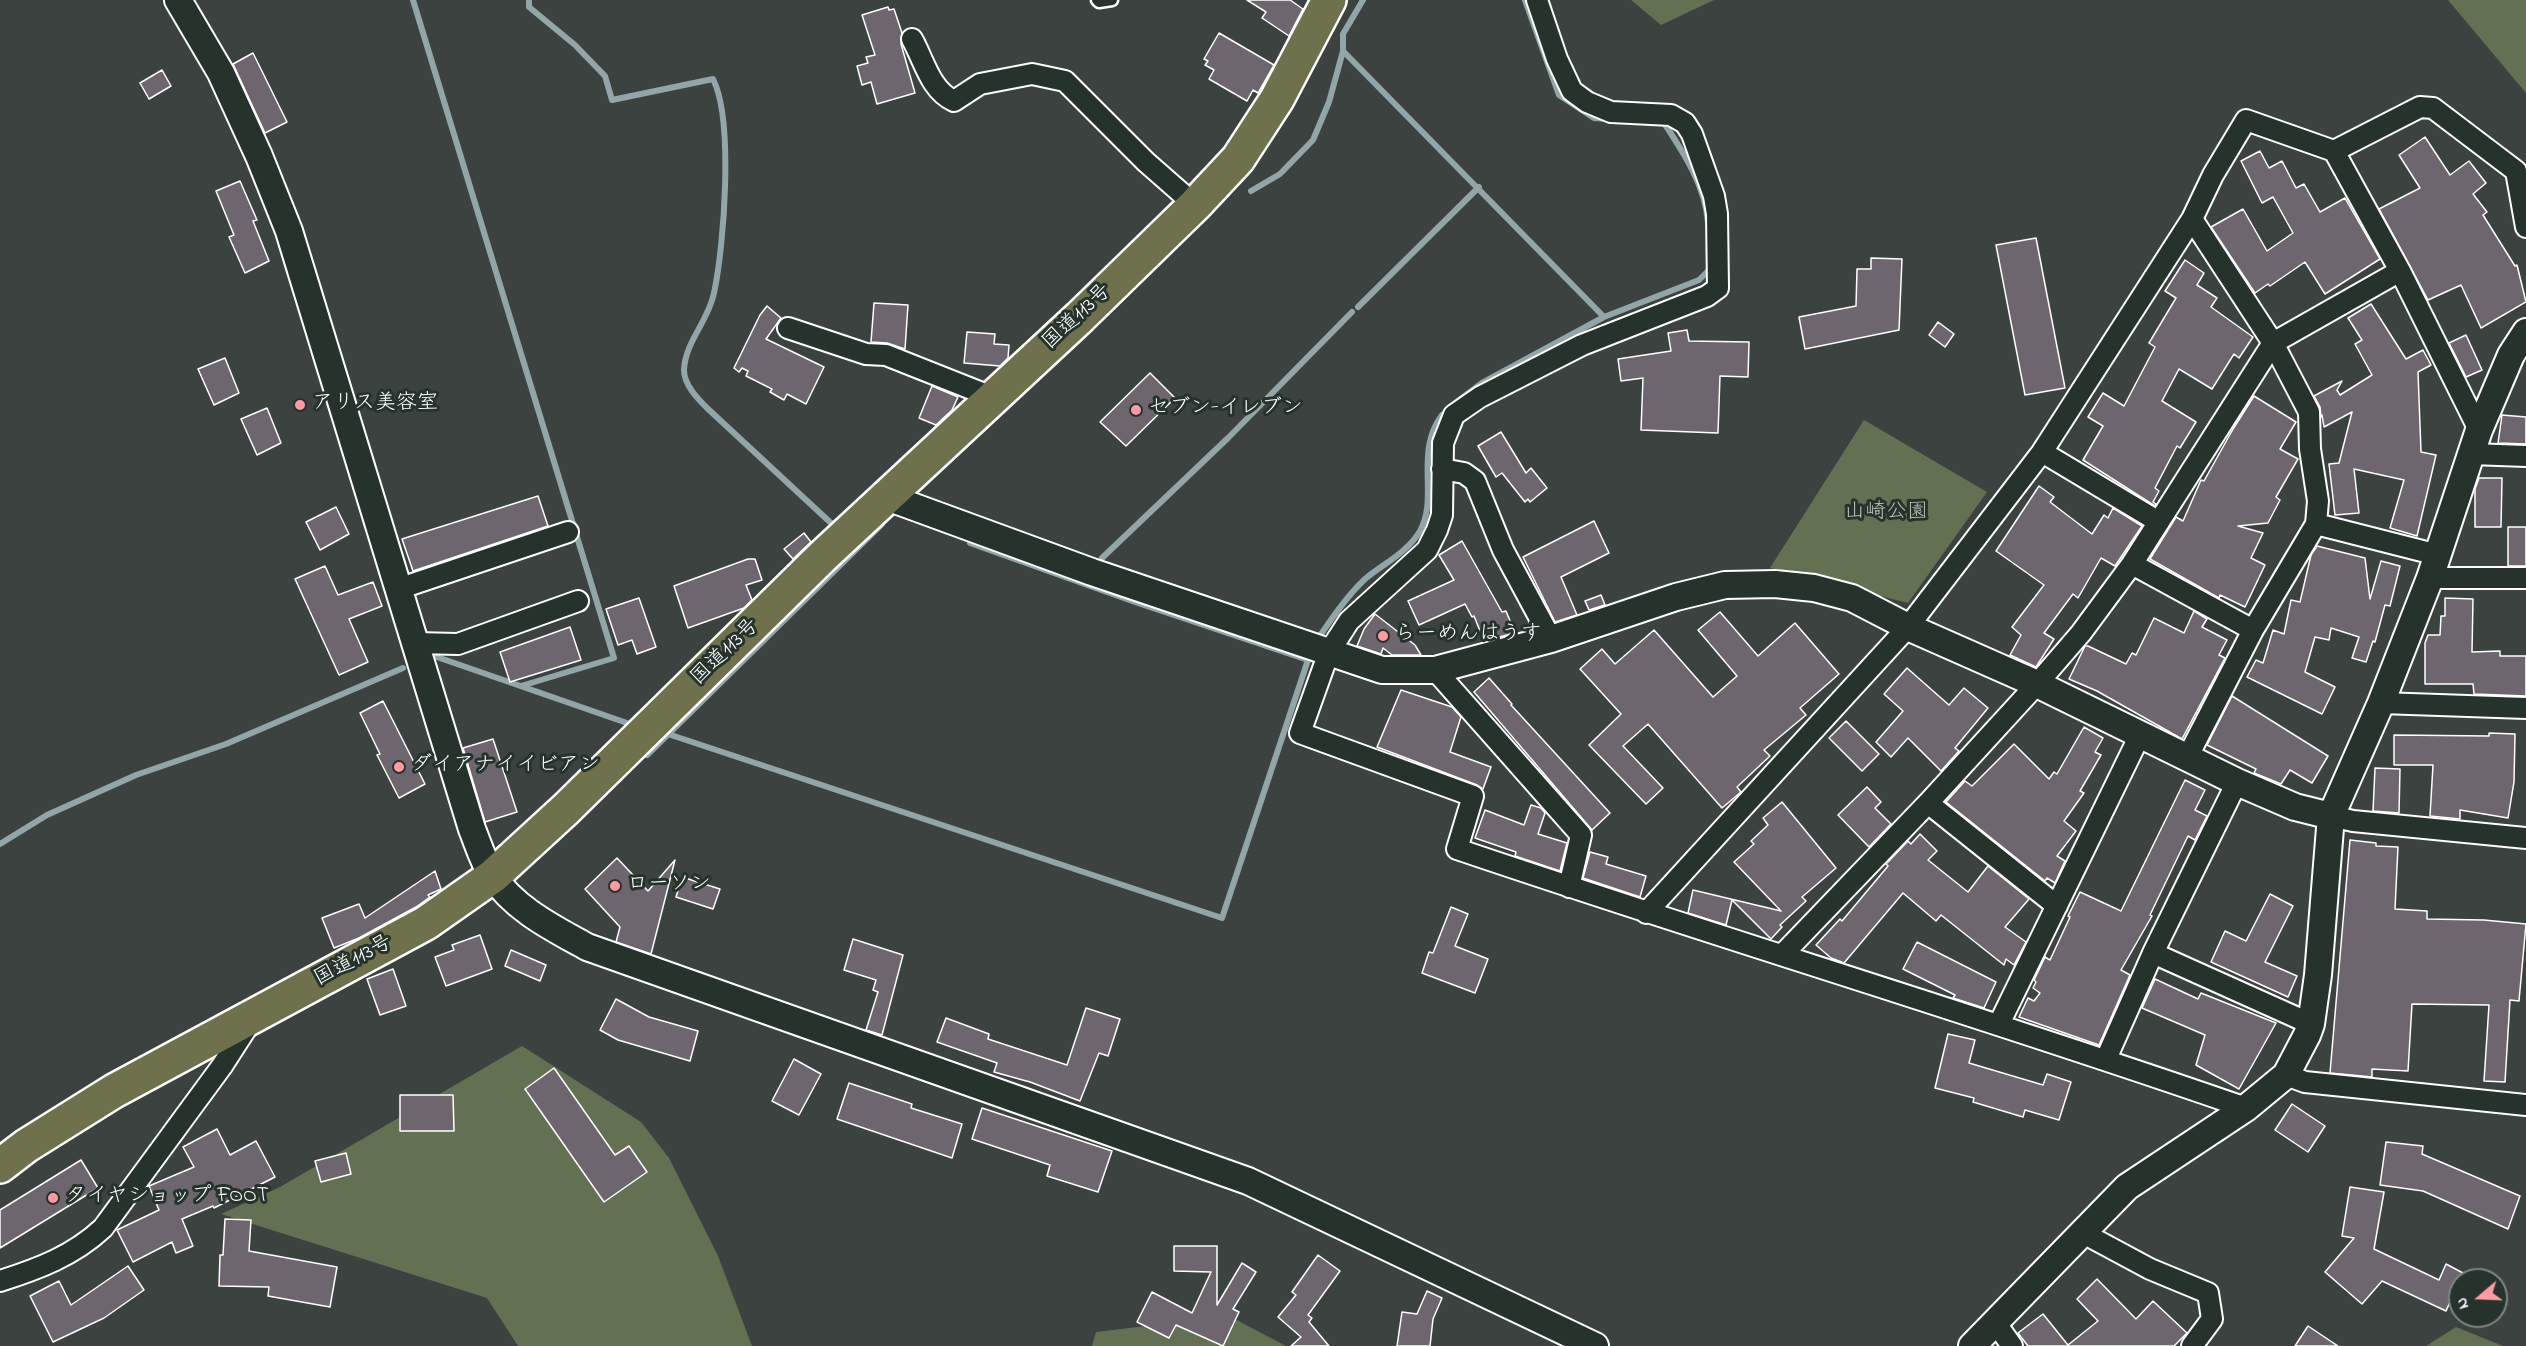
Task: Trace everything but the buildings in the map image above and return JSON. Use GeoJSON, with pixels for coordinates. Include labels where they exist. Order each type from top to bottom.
{"type":"FeatureCollection","features":[{"type":"Feature","properties":{"kind":"highway","name":"国道113号"},"geometry":{"type":"LineString","coordinates":[[0,1166],[26,1146],[114,1091],[426,923],[493,876],[566,809],[887,496],[1080,317],[1195,205],[1238,159],[1278,99],[1329,0]]}},
{"type":"Feature","properties":{"kind":"street"},"geometry":{"type":"LineString","coordinates":[[178,0],[221,73],[260,156],[289,231],[472,829],[493,876],[537,920],[587,947],[1248,1181],[1595,1346]]}},
{"type":"Feature","properties":{"kind":"street"},"geometry":{"type":"LineString","coordinates":[[1537,0],[1557,59],[1572,91],[1587,102],[1611,112],[1671,115],[1685,123],[1692,134],[1714,196],[1717,214],[1718,288],[1707,296],[1582,345],[1480,397],[1454,415],[1443,443],[1442,515],[1437,530],[1427,550],[1349,621],[1329,652],[1300,733],[1473,796],[1457,849],[1646,913],[1783,954],[2106,1059],[2246,1108]]}},
{"type":"Feature","properties":{"kind":"street"},"geometry":{"type":"LineString","coordinates":[[912,39],[930,78],[943,96],[954,101],[980,84],[1032,74],[1065,81],[1146,162],[1195,205]]}},
{"type":"Feature","properties":{"kind":"street"},"geometry":{"type":"LineString","coordinates":[[2334,151],[2420,106],[2433,108],[2516,171],[2526,227]]}},
{"type":"Feature","properties":{"kind":"street"},"geometry":{"type":"LineString","coordinates":[[1646,913],[1908,627],[2042,452],[2192,219],[2212,175],[2246,120],[2334,151],[2400,271],[2475,442]]}},
{"type":"Feature","properties":{"kind":"street"},"geometry":{"type":"LineString","coordinates":[[2187,758],[2253,630],[2316,524],[2318,501],[2310,449],[2309,412],[2273,343],[2192,219]]}},
{"type":"Feature","properties":{"kind":"street"},"geometry":{"type":"LineString","coordinates":[[1783,954],[1928,802],[2082,633],[2132,564],[2273,343],[2400,271]]}},
{"type":"Feature","properties":{"kind":"street"},"geometry":{"type":"LineString","coordinates":[[788,328],[867,354],[886,355],[992,398]]}},
{"type":"Feature","properties":{"kind":"street"},"geometry":{"type":"LineString","coordinates":[[1972,1346],[2127,1187],[2246,1108],[2286,1075],[2311,1023],[2318,975],[2331,816],[2381,703],[2434,566],[2475,442],[2511,355],[2526,332]]}},
{"type":"Feature","properties":{"kind":"street"},"geometry":{"type":"LineString","coordinates":[[2475,442],[2526,456]]}},
{"type":"Feature","properties":{"kind":"street"},"geometry":{"type":"LineString","coordinates":[[2042,452],[2159,522]]}},
{"type":"Feature","properties":{"kind":"street"},"geometry":{"type":"LineString","coordinates":[[1442,469],[1464,473],[1475,481],[1503,550],[1551,639]]}},
{"type":"Feature","properties":{"kind":"street"},"geometry":{"type":"LineString","coordinates":[[887,496],[1092,572],[1382,670],[1435,670],[1551,639],[1686,594],[1725,585],[1775,584],[1814,588],[1852,598],[1908,627],[2037,684],[2237,782],[2295,807],[2353,821],[2526,838]]}},
{"type":"Feature","properties":{"kind":"street"},"geometry":{"type":"LineString","coordinates":[[2316,524],[2434,566],[2526,578]]}},
{"type":"Feature","properties":{"kind":"street"},"geometry":{"type":"LineString","coordinates":[[398,589],[568,532]]}},
{"type":"Feature","properties":{"kind":"street"},"geometry":{"type":"LineString","coordinates":[[2132,564],[2253,630]]}},
{"type":"Feature","properties":{"kind":"street"},"geometry":{"type":"LineString","coordinates":[[415,643],[458,644],[578,601]]}},
{"type":"Feature","properties":{"kind":"street"},"geometry":{"type":"LineString","coordinates":[[1435,670],[1581,835],[1569,887]]}},
{"type":"Feature","properties":{"kind":"street"},"geometry":{"type":"LineString","coordinates":[[2381,703],[2526,708]]}},
{"type":"Feature","properties":{"kind":"street"},"geometry":{"type":"LineString","coordinates":[[1999,1024],[2140,735]]}},
{"type":"Feature","properties":{"kind":"street"},"geometry":{"type":"LineString","coordinates":[[2106,1059],[2153,953],[2237,782]]}},
{"type":"Feature","properties":{"kind":"street"},"geometry":{"type":"LineString","coordinates":[[1928,802],[2057,906]]}},
{"type":"Feature","properties":{"kind":"street"},"geometry":{"type":"LineString","coordinates":[[2153,953],[2311,1023]]}},
{"type":"Feature","properties":{"kind":"street"},"geometry":{"type":"LineString","coordinates":[[0,1281],[46,1266],[86,1244],[103,1228],[222,1066],[256,1014]]}},
{"type":"Feature","properties":{"kind":"street"},"geometry":{"type":"LineString","coordinates":[[2286,1075],[2305,1082],[2526,1105]]}},
{"type":"Feature","properties":{"kind":"street"},"geometry":{"type":"LineString","coordinates":[[2083,1233],[2150,1269],[2208,1293],[2212,1319],[2192,1346]]}},
{"type":"Feature","properties":{"kind":"street"},"geometry":{"type":"LineString","coordinates":[[1995,1322],[2012,1346]]}},
{"type":"Feature","properties":{"kind":"lane"},"geometry":{"type":"LineString","coordinates":[[1097,0],[1099,2],[1112,0]]}},
{"type":"Feature","properties":{"kind":"green space"},"geometry":{"type":"Polygon","coordinates":[[[1631,0],[1714,0],[1661,25],[1631,0]]]}},
{"type":"Feature","properties":{"kind":"green space"},"geometry":{"type":"Polygon","coordinates":[[[2448,0],[2526,0],[2526,93],[2448,0]]]}},
{"type":"Feature","properties":{"kind":"green space","name":"山崎公園"},"geometry":{"type":"Polygon","coordinates":[[[1864,420],[1987,492],[1908,603],[1770,568],[1864,420]]]}},
{"type":"Feature","properties":{"kind":"green space"},"geometry":{"type":"Polygon","coordinates":[[[522,1046],[641,1122],[669,1158],[718,1256],[752,1346],[518,1346],[487,1298],[221,1214],[280,1187],[522,1046]]]}},
{"type":"Feature","properties":{"kind":"green space"},"geometry":{"type":"Polygon","coordinates":[[[1229,1316],[1286,1346],[1092,1346],[1096,1332],[1229,1316]]]}},
{"type":"Feature","properties":{"kind":"green space"},"geometry":{"type":"Polygon","coordinates":[[[2454,1328],[2458,1328],[2503,1346],[2426,1346],[2454,1328]]]}},
{"type":"Feature","properties":{"kind":"waterway"},"geometry":{"type":"LineString","coordinates":[[413,0],[614,658],[521,686]]}},
{"type":"Feature","properties":{"kind":"waterway"},"geometry":{"type":"LineString","coordinates":[[529,0],[529,7],[575,45],[605,76],[612,100],[713,79],[723,123],[724,216],[714,293],[688,350],[684,370],[686,381],[707,408],[832,524]]}},
{"type":"Feature","properties":{"kind":"waterway"},"geometry":{"type":"LineString","coordinates":[[1251,191],[1280,174],[1313,140],[1329,102],[1343,51],[1343,34],[1363,0]]}},
{"type":"Feature","properties":{"kind":"waterway"},"geometry":{"type":"LineString","coordinates":[[1525,0],[1559,95],[1594,118],[1609,119]]}},
{"type":"Feature","properties":{"kind":"waterway"},"geometry":{"type":"LineString","coordinates":[[1343,51],[1604,317]]}},
{"type":"Feature","properties":{"kind":"waterway"},"geometry":{"type":"LineString","coordinates":[[1658,123],[1664,123],[1692,170],[1703,196],[1708,222]]}},
{"type":"Feature","properties":{"kind":"waterway"},"geometry":{"type":"LineString","coordinates":[[1358,307],[1479,187]]}},
{"type":"Feature","properties":{"kind":"waterway"},"geometry":{"type":"LineString","coordinates":[[1450,407],[1482,383],[1604,317],[1699,280],[1709,270],[1709,266]]}},
{"type":"Feature","properties":{"kind":"waterway"},"geometry":{"type":"LineString","coordinates":[[1102,558],[1228,438],[1352,312]]}},
{"type":"Feature","properties":{"kind":"waterway"},"geometry":{"type":"LineString","coordinates":[[1319,637],[1358,586],[1409,545],[1420,531],[1428,504],[1429,444],[1442,415]]}},
{"type":"Feature","properties":{"kind":"waterway"},"geometry":{"type":"LineString","coordinates":[[647,755],[882,524]]}},
{"type":"Feature","properties":{"kind":"waterway"},"geometry":{"type":"LineString","coordinates":[[668,734],[1222,918],[1308,660],[970,543]]}},
{"type":"Feature","properties":{"kind":"waterway"},"geometry":{"type":"LineString","coordinates":[[437,657],[627,723]]}},
{"type":"Feature","properties":{"kind":"waterway"},"geometry":{"type":"LineString","coordinates":[[0,844],[47,815],[136,775],[226,744],[403,668]]}},
{"type":"Feature","properties":{"kind":"place","name":"アリス美容室"},"geometry":{"type":"Point","coordinates":[300,405]}},
{"type":"Feature","properties":{"kind":"place","name":"セブン-イレブン"},"geometry":{"type":"Point","coordinates":[1136,410]}},
{"type":"Feature","properties":{"kind":"place","name":"らーめんはうす"},"geometry":{"type":"Point","coordinates":[1383,636]}},
{"type":"Feature","properties":{"kind":"place","name":"ダイアナイイビアン"},"geometry":{"type":"Point","coordinates":[399,767]}},
{"type":"Feature","properties":{"kind":"place","name":"ローソン"},"geometry":{"type":"Point","coordinates":[615,886]}},
{"type":"Feature","properties":{"kind":"place","name":"タイヤショップ FOOT"},"geometry":{"type":"Point","coordinates":[53,1198]}}]}
